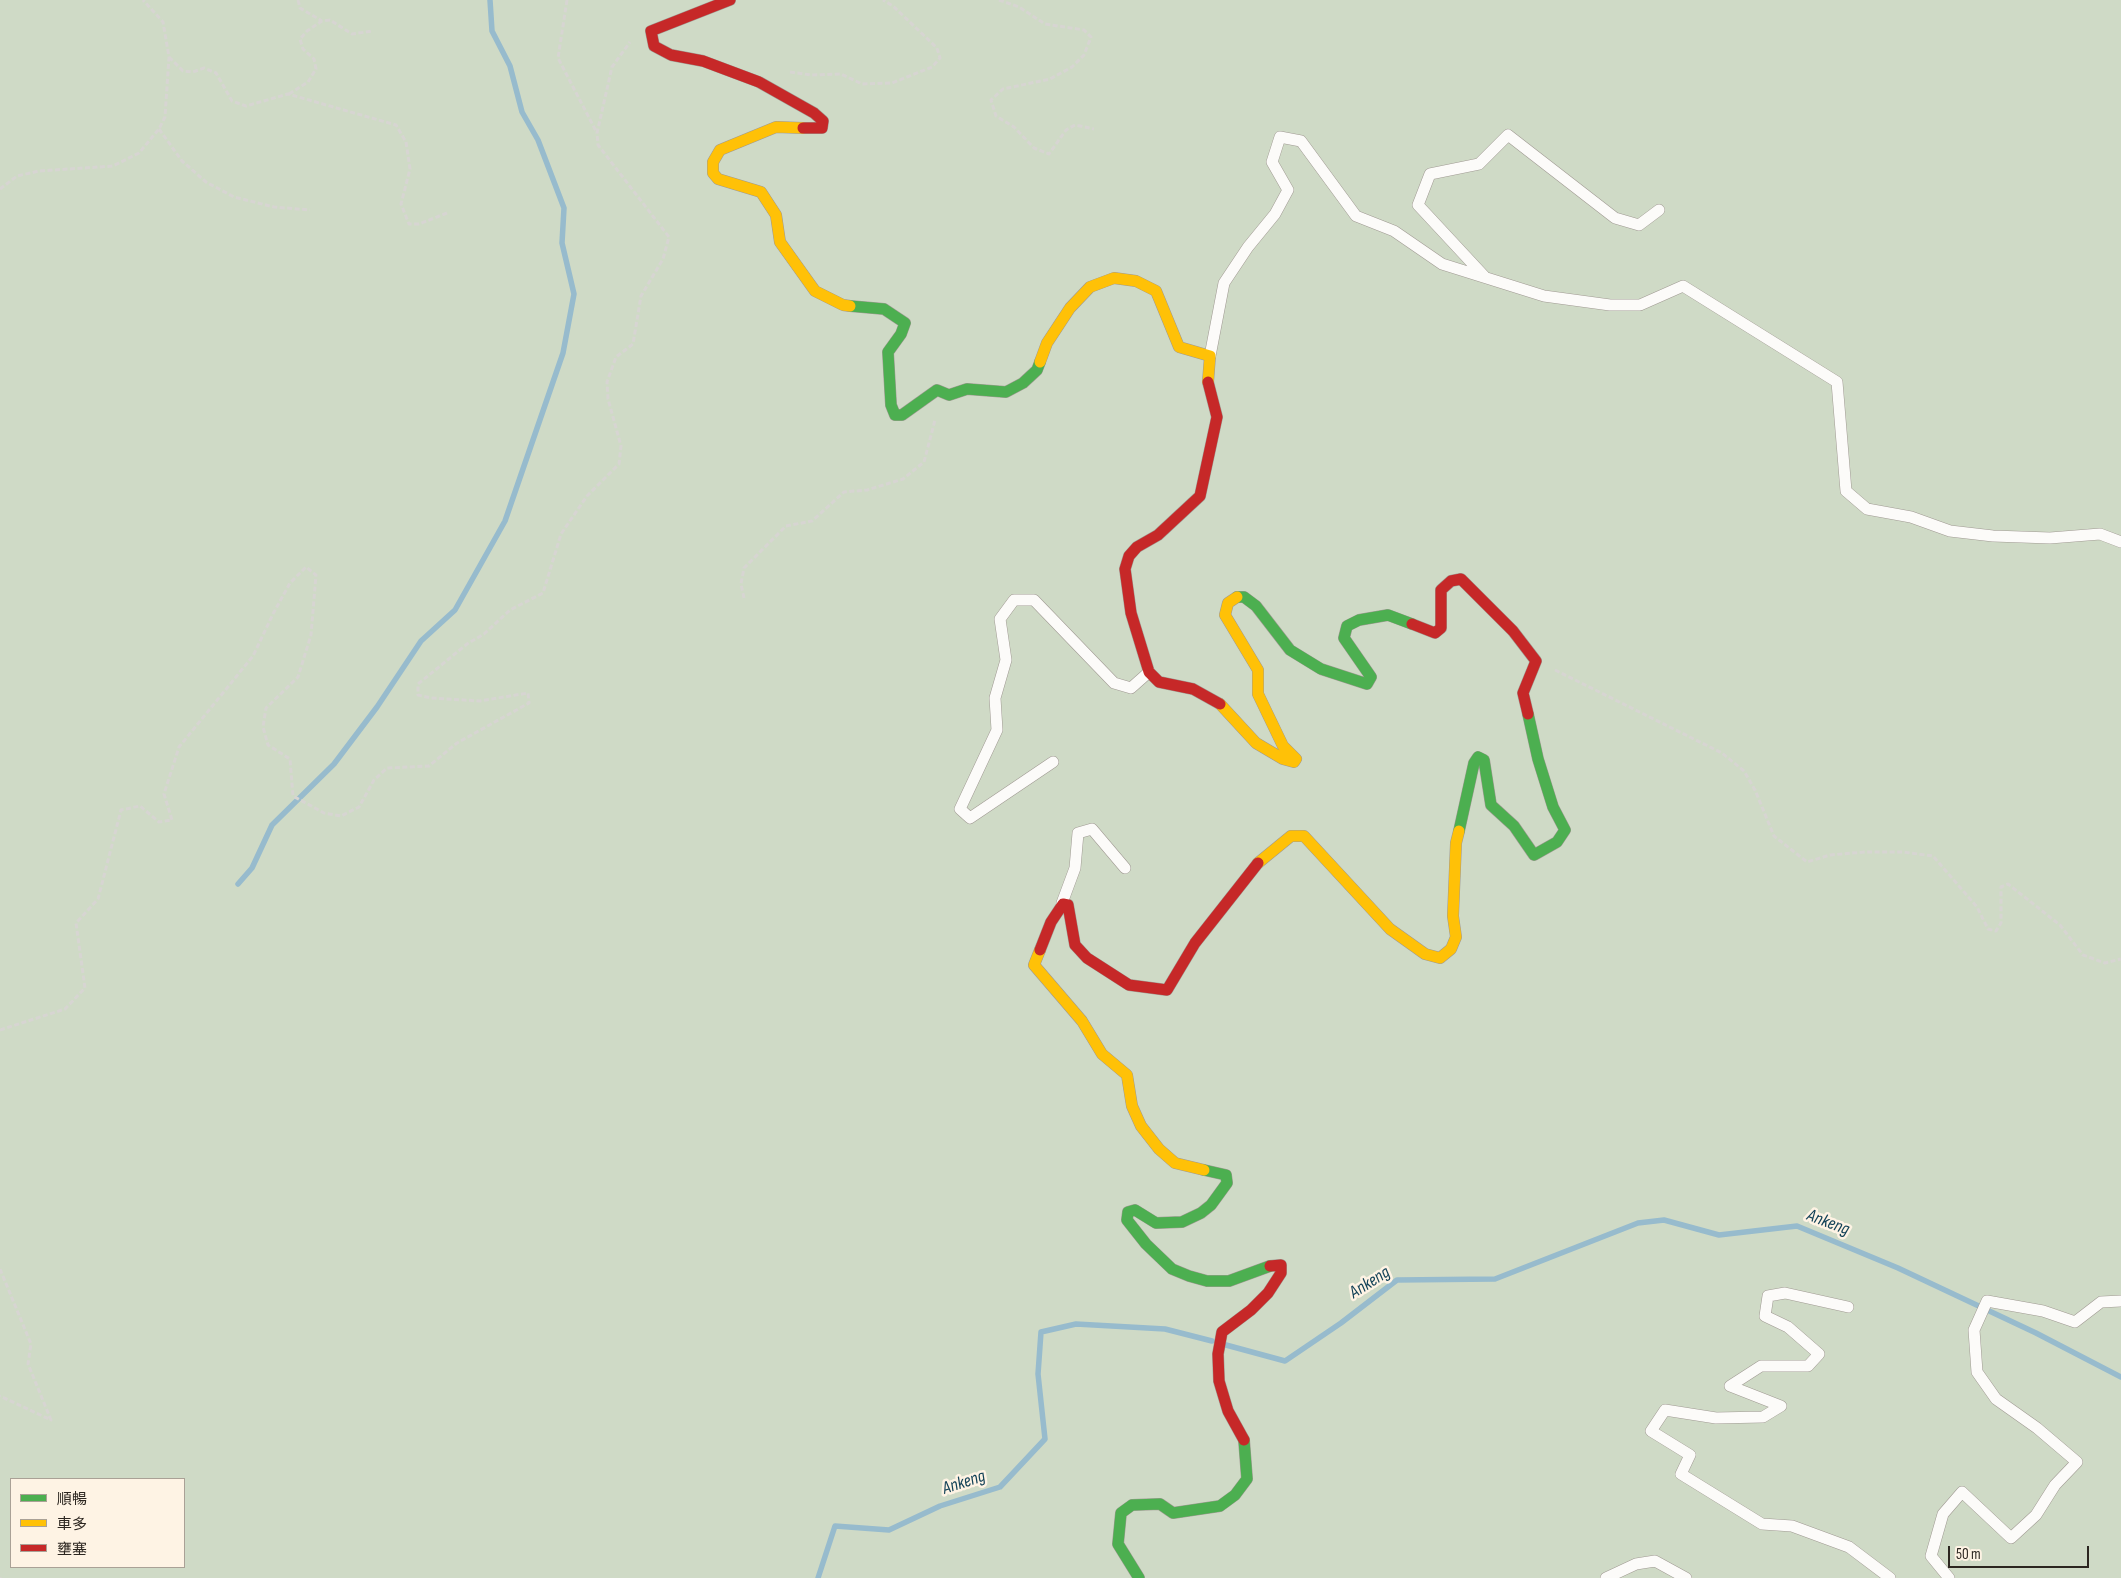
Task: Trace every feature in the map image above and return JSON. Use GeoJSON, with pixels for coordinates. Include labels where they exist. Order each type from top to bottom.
{"type":"FeatureCollection","features":[{"type":"Feature","properties":{"kind":"street"},"geometry":{"type":"LineString","coordinates":[[730,0],[651,31],[654,46],[672,55],[703,62],[759,82],[814,113],[823,121],[822,128],[776,127],[720,150],[713,162],[713,173],[718,179],[761,192],[767,198],[776,215],[780,242],[815,291],[844,305],[884,309],[904,323],[901,334],[888,352],[891,405],[895,415],[902,415],[936,390],[949,395],[967,389],[1006,392],[1024,383],[1037,370],[1047,343],[1070,308],[1090,288],[1114,278],[1136,281],[1156,292],[1179,346],[1210,356],[1208,385],[1217,417],[1206,458],[1200,496],[1158,536],[1137,546],[1129,556],[1125,569],[1131,613],[1149,672],[1159,682],[1193,689],[1218,702],[1256,744],[1283,759],[1294,762],[1296,759],[1283,746],[1267,709],[1258,694],[1258,670],[1225,615],[1228,603],[1235,597],[1244,597],[1256,606],[1290,650],[1321,669],[1367,684],[1371,678],[1344,638],[1347,626],[1359,620],[1388,615],[1435,634],[1441,628],[1441,590],[1451,581],[1461,580],[1513,631],[1536,661],[1523,693],[1538,760],[1553,807],[1565,830],[1557,842],[1534,855],[1514,826],[1491,805],[1484,760],[1478,757],[1474,762],[1456,842],[1453,916],[1456,937],[1451,950],[1440,958],[1424,954],[1390,929],[1304,836],[1291,836],[1258,862],[1195,943],[1167,990],[1129,985],[1087,958],[1074,945],[1068,906],[1063,904],[1051,922],[1034,965],[1082,1020],[1102,1054],[1127,1075],[1132,1106],[1141,1126],[1159,1149],[1175,1163],[1226,1175],[1226,1183],[1211,1205],[1201,1213],[1182,1222],[1156,1223],[1135,1210],[1128,1212],[1127,1220],[1146,1244],[1172,1268],[1189,1276],[1207,1281],[1229,1280],[1270,1266],[1281,1265],[1281,1274],[1268,1293],[1251,1310],[1222,1332],[1218,1354],[1219,1381],[1228,1411],[1244,1440],[1247,1479],[1235,1495],[1220,1506],[1173,1513],[1160,1504],[1132,1505],[1121,1514],[1118,1544],[1138,1578]]}},
{"type":"Feature","properties":{"kind":"lane"},"geometry":{"type":"LineString","coordinates":[[1485,277],[1418,205],[1430,174],[1479,164],[1508,136],[1615,218],[1639,225],[1659,210]]}},
{"type":"Feature","properties":{"kind":"lane"},"geometry":{"type":"LineString","coordinates":[[1210,356],[1224,283],[1248,247],[1275,214],[1288,190],[1272,162],[1280,137],[1301,141],[1356,216],[1394,231],[1442,264],[1544,296],[1610,304],[1640,305],[1683,286],[1837,382],[1846,491],[1867,509],[1911,517],[1950,531],[1993,536],[2050,538],[2100,534],[2121,542]]}},
{"type":"Feature","properties":{"kind":"lane"},"geometry":{"type":"LineString","coordinates":[[1053,762],[970,818],[960,809],[997,730],[995,698],[1006,660],[1000,619],[1014,600],[1034,600],[1114,683],[1131,688],[1149,672]]}},
{"type":"Feature","properties":{"kind":"lane"},"geometry":{"type":"LineString","coordinates":[[1051,922],[1066,896],[1075,868],[1078,833],[1092,829],[1125,868]]}},
{"type":"Feature","properties":{"kind":"lane"},"geometry":{"type":"LineString","coordinates":[[1848,1307],[1785,1293],[1768,1296],[1766,1316],[1788,1328],[1819,1354],[1808,1366],[1761,1366],[1730,1386],[1781,1406],[1762,1417],[1716,1418],[1665,1410],[1651,1430],[1690,1455],[1681,1474],[1762,1524],[1792,1526],[1849,1547],[1890,1578]]}},
{"type":"Feature","properties":{"kind":"lane"},"geometry":{"type":"LineString","coordinates":[[1949,1578],[1930,1556],[1943,1514],[1962,1492],[2011,1538],[2036,1515],[2055,1485],[2077,1462],[2037,1428],[1996,1399],[1977,1372],[1974,1330],[1987,1301],[2043,1311],[2075,1322],[2100,1302],[2121,1301]]}},
{"type":"Feature","properties":{"kind":"lane"},"geometry":{"type":"LineString","coordinates":[[1606,1578],[1636,1564],[1655,1561],[1686,1578]]}},
{"type":"Feature","properties":{"kind":"path"},"geometry":{"type":"LineString","coordinates":[[0,189],[17,176],[39,171],[113,166],[140,153],[159,129],[165,117],[170,57],[163,22],[143,0]]}},
{"type":"Feature","properties":{"kind":"path"},"geometry":{"type":"LineString","coordinates":[[298,0],[300,8],[322,20],[330,20],[352,34],[373,30]]}},
{"type":"Feature","properties":{"kind":"path"},"geometry":{"type":"LineString","coordinates":[[567,0],[558,58],[597,133]]}},
{"type":"Feature","properties":{"kind":"path"},"geometry":{"type":"LineString","coordinates":[[785,72],[811,75],[841,74],[862,84],[892,83],[932,67],[940,58],[937,48],[893,6],[883,0]]}},
{"type":"Feature","properties":{"kind":"path"},"geometry":{"type":"LineString","coordinates":[[999,0],[1019,7],[1045,24],[1084,30],[1091,37],[1084,55],[1072,68],[1050,79],[1003,89],[991,100],[996,116],[1014,127],[1034,148],[1049,154],[1066,130],[1075,125],[1094,129]]}},
{"type":"Feature","properties":{"kind":"path"},"geometry":{"type":"LineString","coordinates":[[170,57],[183,71],[193,72],[204,68],[216,73],[232,101],[246,106],[288,94],[308,82],[316,69],[314,59],[303,49],[300,40],[307,31],[322,20]]}},
{"type":"Feature","properties":{"kind":"path"},"geometry":{"type":"LineString","coordinates":[[0,1030],[65,1009],[85,988],[76,923],[98,899],[121,810],[140,806],[159,822],[172,820],[164,794],[179,747],[254,656],[274,612],[290,583],[306,567],[316,575],[311,635],[298,677],[266,708],[263,727],[268,745],[290,759],[293,796],[324,813],[341,816],[359,807],[374,780],[387,768],[429,766],[457,743],[529,703],[528,694],[480,701],[431,698],[418,695],[418,684],[467,644],[484,634],[510,610],[543,593],[561,534],[587,496],[619,464],[622,446],[608,399],[607,382],[616,357],[633,344],[641,296],[663,259],[669,237],[605,156],[598,145],[597,133],[612,67],[628,42],[651,31]]}},
{"type":"Feature","properties":{"kind":"path"},"geometry":{"type":"LineString","coordinates":[[288,94],[396,125],[406,142],[410,168],[401,204],[409,224],[419,224],[447,213]]}},
{"type":"Feature","properties":{"kind":"path"},"geometry":{"type":"LineString","coordinates":[[159,129],[182,161],[206,182],[234,197],[274,207],[310,210]]}},
{"type":"Feature","properties":{"kind":"path"},"geometry":{"type":"LineString","coordinates":[[744,598],[741,584],[744,568],[786,526],[812,521],[844,492],[867,490],[903,479],[924,462],[935,420],[949,395]]}},
{"type":"Feature","properties":{"kind":"path"},"geometry":{"type":"LineString","coordinates":[[1536,661],[1722,753],[1744,771],[1755,790],[1774,836],[1806,862],[1830,855],[1865,852],[1903,852],[1933,856],[1977,907],[1988,929],[1996,931],[2001,922],[2001,887],[2008,884],[2060,925],[2083,955],[2106,962],[2121,959]]}},
{"type":"Feature","properties":{"kind":"path"},"geometry":{"type":"LineString","coordinates":[[0,1269],[31,1344],[28,1364],[51,1420],[0,1396]]}},
{"type":"Feature","properties":{"kind":"green space"},"geometry":{"type":"Polygon","coordinates":[[[0,0],[2121,0],[2121,1578],[0,1578],[0,0]]]}},
{"type":"Feature","properties":{"kind":"waterway"},"geometry":{"type":"LineString","coordinates":[[238,884],[252,868],[272,825],[334,764],[377,707],[421,641],[455,610],[505,521],[563,353],[574,294],[562,243],[564,208],[538,140],[522,112],[510,66],[492,31],[490,0]]}},
{"type":"Feature","properties":{"kind":"waterway","name":"Ankeng"},"geometry":{"type":"LineString","coordinates":[[1226,1345],[1285,1361],[1341,1323],[1397,1280],[1495,1279],[1638,1223],[1664,1220],[1719,1235],[1797,1226],[1898,1268],[2036,1333],[2121,1377]]}},
{"type":"Feature","properties":{"kind":"waterway","name":"Ankeng"},"geometry":{"type":"LineString","coordinates":[[818,1578],[835,1526],[889,1530],[940,1506],[1000,1487],[1045,1439],[1038,1374],[1041,1332],[1076,1324],[1165,1329],[1212,1341]]}},
{"type":"Feature","properties":{"kind":"traffic: fast"},"geometry":{"type":"LineString","coordinates":[[850,306],[884,309],[905,323],[901,334],[888,352],[891,405],[895,415],[902,415],[937,390],[949,395],[967,389],[1006,392],[1023,383],[1037,370],[1040,362]]}},
{"type":"Feature","properties":{"kind":"traffic: fast"},"geometry":{"type":"LineString","coordinates":[[1237,597],[1244,597],[1256,606],[1290,650],[1321,669],[1367,684],[1371,677],[1344,638],[1347,626],[1359,620],[1388,615],[1412,624]]}},
{"type":"Feature","properties":{"kind":"traffic: fast"},"geometry":{"type":"LineString","coordinates":[[1459,831],[1474,763],[1478,757],[1484,760],[1491,805],[1514,826],[1534,855],[1557,842],[1565,830],[1553,807],[1538,759],[1528,714]]}},
{"type":"Feature","properties":{"kind":"traffic: fast"},"geometry":{"type":"LineString","coordinates":[[1204,1170],[1226,1175],[1227,1183],[1211,1205],[1201,1213],[1182,1222],[1156,1223],[1135,1210],[1128,1212],[1127,1220],[1146,1244],[1172,1269],[1189,1276],[1207,1281],[1229,1281],[1270,1266]]}},
{"type":"Feature","properties":{"kind":"traffic: fast"},"geometry":{"type":"LineString","coordinates":[[1139,1578],[1118,1544],[1121,1513],[1132,1505],[1160,1504],[1173,1513],[1220,1506],[1235,1495],[1247,1479],[1244,1440]]}},
{"type":"Feature","properties":{"kind":"traffic: slow"},"geometry":{"type":"LineString","coordinates":[[803,128],[776,127],[720,150],[713,162],[713,173],[718,179],[761,192],[776,215],[780,242],[815,291],[843,305],[850,306]]}},
{"type":"Feature","properties":{"kind":"traffic: slow"},"geometry":{"type":"LineString","coordinates":[[1040,362],[1047,343],[1070,308],[1090,287],[1114,278],[1136,281],[1156,291],[1179,347],[1210,356],[1208,382]]}},
{"type":"Feature","properties":{"kind":"traffic: slow"},"geometry":{"type":"LineString","coordinates":[[1220,704],[1256,743],[1283,759],[1294,762],[1296,759],[1283,746],[1258,694],[1258,670],[1225,615],[1228,603],[1237,597]]}},
{"type":"Feature","properties":{"kind":"traffic: slow"},"geometry":{"type":"LineString","coordinates":[[1258,863],[1291,836],[1304,836],[1390,929],[1425,954],[1440,958],[1451,949],[1456,937],[1453,916],[1456,843],[1459,831]]}},
{"type":"Feature","properties":{"kind":"traffic: slow"},"geometry":{"type":"LineString","coordinates":[[1040,950],[1034,965],[1082,1021],[1102,1054],[1127,1075],[1132,1106],[1141,1126],[1159,1149],[1175,1163],[1204,1170]]}},
{"type":"Feature","properties":{"kind":"traffic: jam"},"geometry":{"type":"LineString","coordinates":[[730,0],[651,31],[654,46],[671,55],[703,61],[759,82],[814,113],[823,121],[822,128],[803,128]]}},
{"type":"Feature","properties":{"kind":"traffic: jam"},"geometry":{"type":"LineString","coordinates":[[1208,382],[1217,417],[1200,496],[1158,535],[1137,547],[1129,556],[1125,569],[1131,613],[1149,672],[1159,682],[1193,689],[1220,704]]}},
{"type":"Feature","properties":{"kind":"traffic: jam"},"geometry":{"type":"LineString","coordinates":[[1412,624],[1435,633],[1441,628],[1441,590],[1451,581],[1461,579],[1513,631],[1536,661],[1523,693],[1528,714]]}},
{"type":"Feature","properties":{"kind":"traffic: jam"},"geometry":{"type":"LineString","coordinates":[[1040,950],[1051,922],[1063,904],[1068,905],[1075,945],[1087,958],[1129,985],[1167,990],[1195,943],[1258,863]]}},
{"type":"Feature","properties":{"kind":"traffic: jam"},"geometry":{"type":"LineString","coordinates":[[1244,1440],[1228,1411],[1219,1381],[1218,1354],[1222,1332],[1251,1310],[1268,1293],[1281,1273],[1281,1265],[1270,1266]]}}]}
